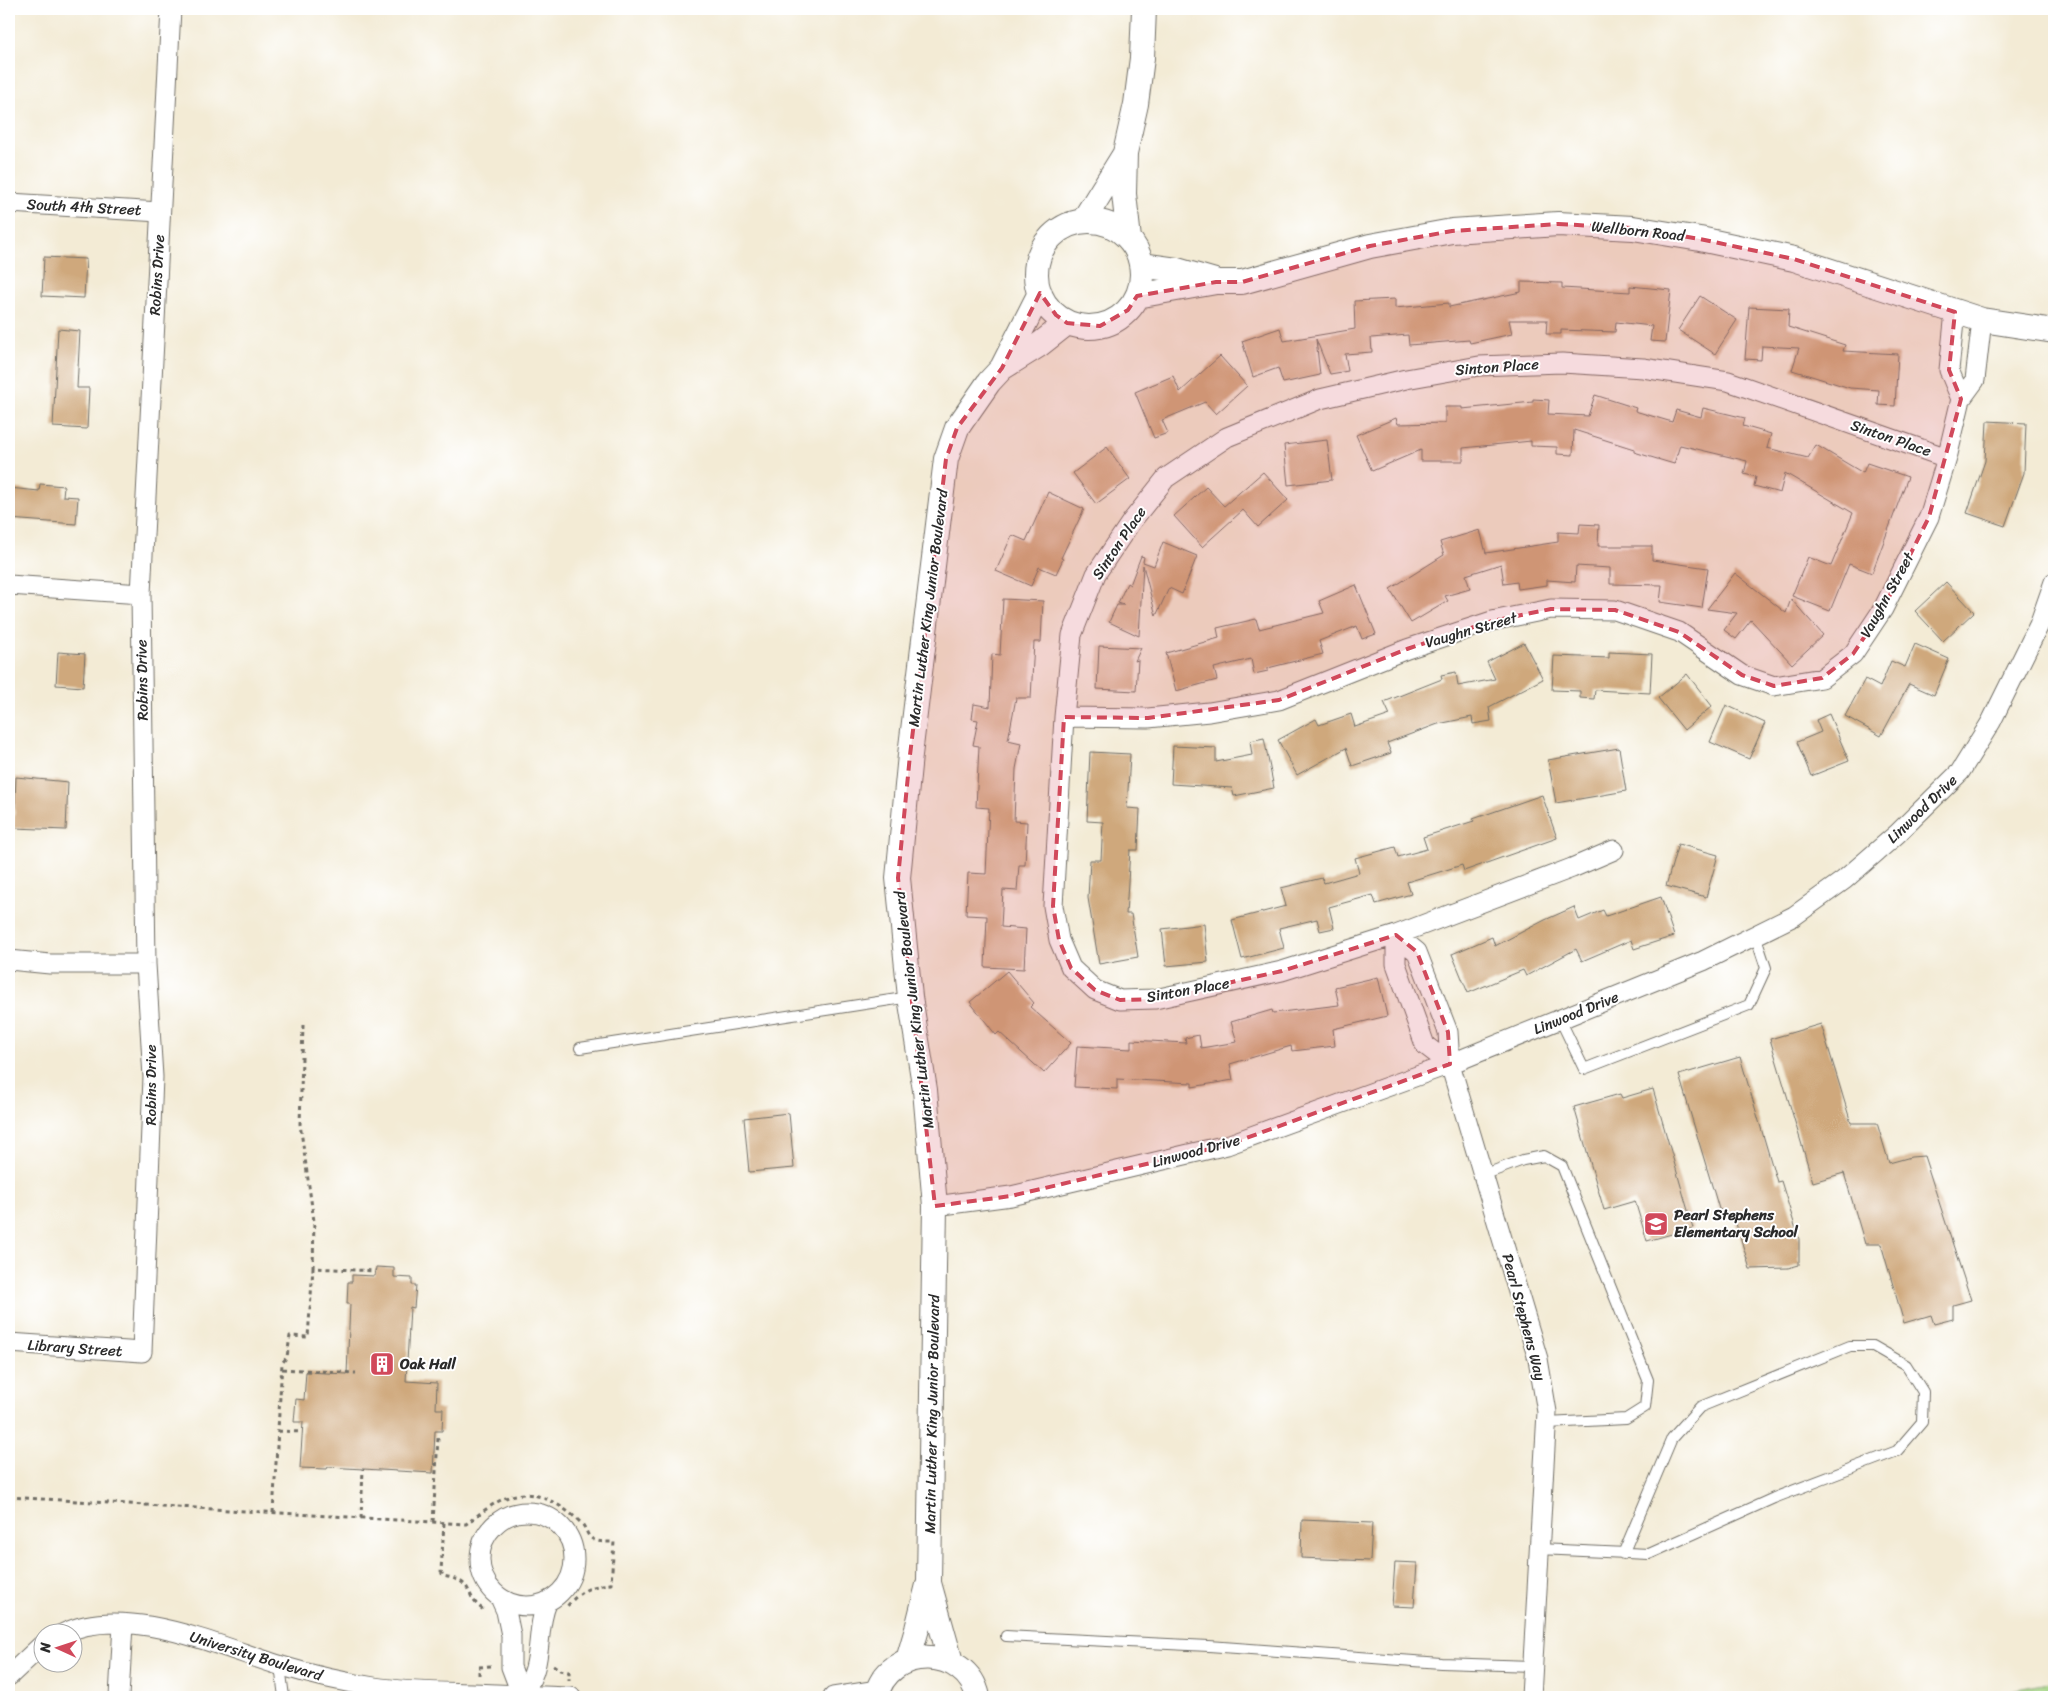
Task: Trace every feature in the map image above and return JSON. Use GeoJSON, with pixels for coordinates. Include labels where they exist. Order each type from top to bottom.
{"type":"FeatureCollection","features":[{"type":"Feature","properties":{"kind":"street","name":"Robins Drive"},"geometry":{"type":"LineString","coordinates":[[142,1352],[153,1077],[146,964],[141,594],[171,9]]}},
{"type":"Feature","properties":{"kind":"street"},"geometry":{"type":"LineString","coordinates":[[1129,239],[1124,194],[1125,154],[1136,104],[1142,58],[1144,9]]}},
{"type":"Feature","properties":{"kind":"street"},"geometry":{"type":"LineString","coordinates":[[1083,222],[1125,154]]}},
{"type":"Feature","properties":{"kind":"street","name":"South 4th Street"},"geometry":{"type":"LineString","coordinates":[[9,203],[160,212]]}},
{"type":"Feature","properties":{"kind":"street"},"geometry":{"type":"LineString","coordinates":[[1083,222],[1100,222],[1116,228],[1129,239],[1141,265],[1142,281],[1137,296],[1128,310],[1108,324],[1083,327],[1067,323],[1046,305],[1036,278],[1038,262],[1044,247],[1054,235],[1068,226],[1083,222]]}},
{"type":"Feature","properties":{"kind":"street","name":"Wellborn Road"},"geometry":{"type":"LineString","coordinates":[[1216,282],[1242,282],[1370,246],[1452,231],[1568,224],[1633,228],[1700,239],[1775,255],[1982,320],[2054,331]]}},
{"type":"Feature","properties":{"kind":"street"},"geometry":{"type":"LineString","coordinates":[[1141,265],[1178,270],[1216,282]]}},
{"type":"Feature","properties":{"kind":"street"},"geometry":{"type":"LineString","coordinates":[[1137,296],[1216,282]]}},
{"type":"Feature","properties":{"kind":"street","name":"Martin Luther King Junior Boulevard"},"geometry":{"type":"LineString","coordinates":[[1002,368],[1040,293]]}},
{"type":"Feature","properties":{"kind":"street"},"geometry":{"type":"LineString","coordinates":[[1956,312],[1949,370],[1961,398]]}},
{"type":"Feature","properties":{"kind":"street","name":"Vaughn Street"},"geometry":{"type":"LineString","coordinates":[[1064,717],[1148,718],[1209,712],[1279,700],[1407,649],[1492,621],[1551,610],[1615,610],[1678,632],[1742,675],[1774,686],[1822,678],[1853,654],[1883,609],[1929,518],[1948,458],[1961,398],[1975,380],[1982,320]]}},
{"type":"Feature","properties":{"kind":"street","name":"Martin Luther King Junior Boulevard"},"geometry":{"type":"LineString","coordinates":[[908,1660],[929,1581],[935,1206],[925,1090],[910,997],[898,878],[910,755],[946,459],[957,428],[989,382],[1002,368],[1039,345],[1067,323]]}},
{"type":"Feature","properties":{"kind":"street","name":"Sinton Place"},"geometry":{"type":"LineString","coordinates":[[1614,850],[1572,868],[1396,935],[1282,972],[1155,999],[1120,1000],[1095,990],[1071,968],[1059,940],[1053,906],[1064,717],[1072,634],[1096,574],[1130,522],[1166,478],[1227,437],[1320,399],[1406,379],[1479,366],[1562,363],[1642,368],[1728,381],[1948,458]]}},
{"type":"Feature","properties":{"kind":"street","name":"Linwood Drive"},"geometry":{"type":"LineString","coordinates":[[935,1206],[1011,1196],[1227,1145],[1450,1064],[1703,961],[1794,916],[1844,880],[1897,834],[1960,772],[1996,713],[2039,625],[2054,582]]}},
{"type":"Feature","properties":{"kind":"street"},"geometry":{"type":"LineString","coordinates":[[9,585],[141,594]]}},
{"type":"Feature","properties":{"kind":"street"},"geometry":{"type":"LineString","coordinates":[[1396,935],[1396,964],[1425,1045],[1450,1064]]}},
{"type":"Feature","properties":{"kind":"street","name":"Pearl Stephens Way"},"geometry":{"type":"LineString","coordinates":[[1396,935],[1417,952],[1448,1032],[1450,1064],[1538,1359],[1548,1412],[1530,1697]]}},
{"type":"Feature","properties":{"kind":"street"},"geometry":{"type":"LineString","coordinates":[[9,960],[50,964],[146,964]]}},
{"type":"Feature","properties":{"kind":"street","name":"Library Street"},"geometry":{"type":"LineString","coordinates":[[9,1344],[142,1352]]}},
{"type":"Feature","properties":{"kind":"street"},"geometry":{"type":"LineString","coordinates":[[518,1512],[539,1513],[558,1523],[570,1540],[574,1560],[567,1586],[555,1607],[543,1613],[535,1668],[522,1697],[511,1667],[512,1635],[506,1611],[496,1607],[484,1581],[479,1556],[485,1536],[499,1520],[518,1512]]}},
{"type":"Feature","properties":{"kind":"street","name":"Martin Luther King Junior Boulevard"},"geometry":{"type":"LineString","coordinates":[[929,1581],[951,1662]]}},
{"type":"Feature","properties":{"kind":"street"},"geometry":{"type":"LineString","coordinates":[[496,1607],[555,1607]]}},
{"type":"Feature","properties":{"kind":"street","name":"University Boulevard"},"geometry":{"type":"LineString","coordinates":[[82,1626],[87,1624],[123,1624],[185,1634],[280,1666],[314,1675],[402,1691],[522,1697],[570,1697]]}},
{"type":"Feature","properties":{"kind":"street"},"geometry":{"type":"LineString","coordinates":[[119,1697],[123,1624]]}},
{"type":"Feature","properties":{"kind":"street"},"geometry":{"type":"LineString","coordinates":[[9,1676],[32,1654]]}},
{"type":"Feature","properties":{"kind":"street"},"geometry":{"type":"LineString","coordinates":[[833,1697],[877,1694],[884,1678],[895,1667],[908,1660],[922,1656],[937,1657],[951,1662],[966,1675],[983,1696]]}},
{"type":"Feature","properties":{"kind":"lane"},"geometry":{"type":"LineString","coordinates":[[1560,1019],[1584,1069],[1749,1005],[1766,968],[1755,935]]}},
{"type":"Feature","properties":{"kind":"lane"},"geometry":{"type":"LineString","coordinates":[[580,1048],[910,997]]}},
{"type":"Feature","properties":{"kind":"lane"},"geometry":{"type":"LineString","coordinates":[[1483,1175],[1524,1160],[1544,1156],[1562,1166],[1648,1380],[1645,1407],[1626,1420],[1546,1423]]}},
{"type":"Feature","properties":{"kind":"lane"},"geometry":{"type":"LineString","coordinates":[[1538,1549],[1623,1554],[1648,1554],[1774,1498],[1897,1451],[1922,1422],[1924,1392],[1906,1365],[1873,1346],[1850,1346],[1700,1406],[1672,1438],[1623,1554]]}},
{"type":"Feature","properties":{"kind":"lane"},"geometry":{"type":"LineString","coordinates":[[1006,1636],[1209,1646],[1441,1662],[1533,1666]]}},
{"type":"Feature","properties":{"kind":"lane"},"geometry":{"type":"LineString","coordinates":[[280,1666],[284,1697]]}},
{"type":"Feature","properties":{"kind":"path"},"geometry":{"type":"LineString","coordinates":[[273,1513],[282,1364],[287,1356],[290,1336],[308,1337],[314,1221],[300,1124],[304,1024]]}},
{"type":"Feature","properties":{"kind":"path"},"geometry":{"type":"LineString","coordinates":[[312,1268],[376,1272]]}},
{"type":"Feature","properties":{"kind":"path"},"geometry":{"type":"LineString","coordinates":[[282,1369],[356,1373]]}},
{"type":"Feature","properties":{"kind":"path"},"geometry":{"type":"LineString","coordinates":[[278,1431],[302,1432]]}},
{"type":"Feature","properties":{"kind":"path"},"geometry":{"type":"LineString","coordinates":[[433,1522],[438,1438],[435,1438]]}},
{"type":"Feature","properties":{"kind":"path"},"geometry":{"type":"LineString","coordinates":[[361,1518],[364,1469]]}},
{"type":"Feature","properties":{"kind":"path"},"geometry":{"type":"LineString","coordinates":[[9,1497],[466,1524],[489,1507],[515,1495],[530,1494],[546,1498],[571,1513],[584,1525],[590,1537],[600,1542],[614,1542],[611,1584],[594,1586],[555,1607]]}},
{"type":"Feature","properties":{"kind":"path"},"geometry":{"type":"LineString","coordinates":[[444,1523],[441,1571],[443,1576],[458,1579],[467,1585],[480,1607],[496,1607]]}},
{"type":"Feature","properties":{"kind":"path"},"geometry":{"type":"LineString","coordinates":[[479,1694],[479,1667],[491,1666],[494,1660]]}},
{"type":"Feature","properties":{"kind":"path"},"geometry":{"type":"LineString","coordinates":[[549,1662],[560,1670],[570,1672],[570,1697]]}},
{"type":"Feature","properties":{"kind":"highlighted area"},"geometry":{"type":"Polygon","coordinates":[[[1558,224],[1633,228],[1700,239],[1794,259],[1955,312],[1949,370],[1961,399],[1929,517],[1883,609],[1853,654],[1822,678],[1774,686],[1742,675],[1679,632],[1615,610],[1551,609],[1492,621],[1407,649],[1279,700],[1148,718],[1064,717],[1053,906],[1059,940],[1071,968],[1095,990],[1120,1000],[1155,999],[1282,971],[1396,935],[1417,952],[1448,1032],[1450,1064],[1227,1145],[1011,1196],[935,1206],[898,878],[910,755],[946,459],[957,428],[1002,368],[1040,293],[1056,315],[1067,323],[1100,326],[1128,310],[1137,296],[1216,282],[1242,282],[1370,246],[1452,231],[1558,224]]]}},
{"type":"Feature","properties":{"kind":"green space"},"geometry":{"type":"Polygon","coordinates":[[[2054,1682],[2054,1697],[1996,1697],[2012,1690],[2054,1682]]]}},
{"type":"Feature","properties":{"kind":"building"},"geometry":{"type":"Polygon","coordinates":[[[44,257],[86,259],[84,298],[42,296],[44,257]]]}},
{"type":"Feature","properties":{"kind":"building"},"geometry":{"type":"Polygon","coordinates":[[[1521,282],[1562,283],[1562,288],[1630,292],[1630,286],[1671,290],[1665,342],[1650,341],[1652,326],[1616,322],[1615,332],[1561,330],[1561,334],[1546,334],[1547,320],[1509,320],[1512,334],[1470,343],[1469,340],[1409,345],[1408,335],[1371,338],[1372,352],[1345,354],[1348,371],[1330,374],[1316,339],[1320,375],[1283,383],[1278,368],[1253,377],[1242,341],[1280,328],[1284,341],[1355,329],[1354,301],[1395,299],[1395,308],[1449,303],[1449,307],[1521,292],[1521,282]]]}},
{"type":"Feature","properties":{"kind":"building"},"geometry":{"type":"Polygon","coordinates":[[[1700,296],[1737,320],[1715,354],[1678,330],[1700,296]]]}},
{"type":"Feature","properties":{"kind":"building"},"geometry":{"type":"Polygon","coordinates":[[[1749,307],[1789,309],[1788,327],[1845,345],[1843,351],[1898,354],[1895,406],[1878,405],[1879,390],[1850,388],[1792,370],[1799,348],[1762,346],[1761,360],[1745,359],[1749,307]]]}},
{"type":"Feature","properties":{"kind":"building"},"geometry":{"type":"Polygon","coordinates":[[[58,329],[80,331],[77,388],[89,388],[87,429],[53,427],[58,329]]]}},
{"type":"Feature","properties":{"kind":"building"},"geometry":{"type":"Polygon","coordinates":[[[1220,356],[1247,386],[1216,414],[1205,402],[1162,420],[1168,433],[1154,438],[1135,392],[1173,376],[1180,392],[1220,356]]]}},
{"type":"Feature","properties":{"kind":"building"},"geometry":{"type":"Polygon","coordinates":[[[1595,395],[1636,408],[1635,411],[1672,422],[1676,410],[1701,417],[1703,408],[1745,418],[1743,426],[1771,434],[1767,448],[1808,458],[1816,445],[1863,473],[1867,463],[1908,477],[1872,573],[1849,564],[1830,611],[1792,596],[1808,557],[1831,566],[1853,513],[1785,473],[1780,493],[1754,486],[1756,477],[1744,474],[1747,461],[1680,445],[1674,464],[1634,452],[1634,449],[1574,430],[1573,455],[1557,454],[1557,447],[1531,446],[1531,441],[1463,448],[1463,461],[1421,461],[1421,450],[1372,471],[1356,435],[1396,418],[1398,424],[1445,423],[1445,407],[1462,407],[1462,409],[1533,402],[1533,399],[1549,400],[1548,414],[1588,416],[1595,395]]]}},
{"type":"Feature","properties":{"kind":"building"},"geometry":{"type":"Polygon","coordinates":[[[1987,421],[2026,423],[2024,473],[2005,526],[1967,513],[1985,461],[1987,421]]]}},
{"type":"Feature","properties":{"kind":"building"},"geometry":{"type":"Polygon","coordinates":[[[1327,440],[1332,480],[1288,485],[1284,445],[1327,440]]]}},
{"type":"Feature","properties":{"kind":"building"},"geometry":{"type":"Polygon","coordinates":[[[1107,447],[1130,479],[1096,504],[1073,473],[1107,447]]]}},
{"type":"Feature","properties":{"kind":"building"},"geometry":{"type":"Polygon","coordinates":[[[1263,472],[1288,500],[1258,527],[1243,510],[1202,547],[1174,516],[1206,487],[1224,506],[1263,472]]]}},
{"type":"Feature","properties":{"kind":"building"},"geometry":{"type":"Polygon","coordinates":[[[40,484],[64,486],[63,496],[78,497],[76,524],[9,519],[9,488],[39,491],[40,484]]]}},
{"type":"Feature","properties":{"kind":"building"},"geometry":{"type":"Polygon","coordinates":[[[1048,492],[1084,509],[1061,558],[1063,559],[1056,574],[1039,567],[1031,586],[996,571],[1012,535],[1026,541],[1048,492]]]}},
{"type":"Feature","properties":{"kind":"building"},"geometry":{"type":"Polygon","coordinates":[[[1580,524],[1599,525],[1598,546],[1652,546],[1652,560],[1708,568],[1702,608],[1660,602],[1662,585],[1610,584],[1610,568],[1576,566],[1575,582],[1547,580],[1547,585],[1518,589],[1517,582],[1504,584],[1501,564],[1466,575],[1470,589],[1445,596],[1448,601],[1411,623],[1390,589],[1444,555],[1440,542],[1480,530],[1486,553],[1558,542],[1558,532],[1579,533],[1580,524]]]}},
{"type":"Feature","properties":{"kind":"building"},"geometry":{"type":"Polygon","coordinates":[[[1163,542],[1197,556],[1182,594],[1169,588],[1156,616],[1143,565],[1139,636],[1109,622],[1117,605],[1124,605],[1118,603],[1127,583],[1130,585],[1141,556],[1144,557],[1143,562],[1154,566],[1163,542]]]}},
{"type":"Feature","properties":{"kind":"building"},"geometry":{"type":"Polygon","coordinates":[[[1735,573],[1786,613],[1791,599],[1823,635],[1792,664],[1751,620],[1736,639],[1724,630],[1737,613],[1707,609],[1735,573]]]}},
{"type":"Feature","properties":{"kind":"building"},"geometry":{"type":"Polygon","coordinates":[[[1946,582],[1974,612],[1943,641],[1915,611],[1946,582]]]}},
{"type":"Feature","properties":{"kind":"building"},"geometry":{"type":"Polygon","coordinates":[[[1356,585],[1376,634],[1362,639],[1357,626],[1319,641],[1323,654],[1268,668],[1268,671],[1254,674],[1251,659],[1214,668],[1217,680],[1176,691],[1166,653],[1219,638],[1217,628],[1256,619],[1259,629],[1324,613],[1319,601],[1356,585]]]}},
{"type":"Feature","properties":{"kind":"building"},"geometry":{"type":"Polygon","coordinates":[[[1003,599],[1043,601],[1041,642],[1034,642],[1031,698],[1016,698],[1008,740],[1021,743],[1016,769],[1014,821],[1027,822],[1025,865],[1019,865],[1017,891],[1003,890],[1001,927],[1026,929],[1024,969],[985,967],[987,916],[966,915],[968,873],[986,874],[989,808],[976,807],[979,746],[973,745],[978,720],[972,719],[974,704],[990,707],[992,654],[1000,655],[1003,599]]]}},
{"type":"Feature","properties":{"kind":"building"},"geometry":{"type":"Polygon","coordinates":[[[1524,643],[1543,679],[1489,707],[1491,721],[1473,724],[1472,717],[1438,724],[1387,743],[1391,753],[1352,766],[1346,748],[1297,775],[1278,740],[1316,719],[1319,725],[1351,714],[1355,727],[1390,715],[1384,702],[1442,679],[1441,675],[1456,672],[1458,686],[1495,679],[1487,662],[1524,643]]]}},
{"type":"Feature","properties":{"kind":"building"},"geometry":{"type":"Polygon","coordinates":[[[1915,644],[1949,659],[1934,695],[1909,684],[1881,736],[1845,716],[1865,679],[1880,687],[1891,661],[1905,667],[1915,644]]]}},
{"type":"Feature","properties":{"kind":"building"},"geometry":{"type":"Polygon","coordinates":[[[1099,646],[1141,648],[1135,661],[1138,660],[1136,691],[1097,689],[1099,646]]]}},
{"type":"Feature","properties":{"kind":"building"},"geometry":{"type":"Polygon","coordinates":[[[58,652],[85,654],[83,687],[56,685],[58,652]]]}},
{"type":"Feature","properties":{"kind":"building"},"geometry":{"type":"Polygon","coordinates":[[[1609,652],[1652,654],[1650,693],[1595,690],[1594,699],[1580,698],[1580,691],[1552,690],[1554,656],[1609,658],[1609,652]]]}},
{"type":"Feature","properties":{"kind":"building"},"geometry":{"type":"Polygon","coordinates":[[[1687,674],[1712,706],[1684,730],[1658,698],[1687,674]]]}},
{"type":"Feature","properties":{"kind":"building"},"geometry":{"type":"Polygon","coordinates":[[[1726,705],[1765,723],[1749,759],[1710,742],[1726,705]]]}},
{"type":"Feature","properties":{"kind":"building"},"geometry":{"type":"Polygon","coordinates":[[[1829,714],[1849,761],[1811,776],[1797,742],[1821,732],[1816,720],[1829,714]]]}},
{"type":"Feature","properties":{"kind":"building"},"geometry":{"type":"Polygon","coordinates":[[[1264,738],[1274,788],[1234,796],[1232,788],[1171,784],[1173,746],[1216,748],[1216,762],[1252,755],[1250,741],[1264,738]]]}},
{"type":"Feature","properties":{"kind":"building"},"geometry":{"type":"Polygon","coordinates":[[[1619,748],[1626,791],[1556,803],[1548,760],[1619,748]]]}},
{"type":"Feature","properties":{"kind":"building"},"geometry":{"type":"Polygon","coordinates":[[[1090,752],[1130,754],[1127,808],[1140,809],[1138,850],[1130,850],[1126,914],[1131,914],[1138,957],[1099,964],[1088,898],[1090,860],[1101,860],[1103,822],[1087,821],[1090,752]]]}},
{"type":"Feature","properties":{"kind":"building"},"geometry":{"type":"Polygon","coordinates":[[[16,777],[68,782],[66,830],[14,828],[16,777]]]}},
{"type":"Feature","properties":{"kind":"building"},"geometry":{"type":"Polygon","coordinates":[[[1542,795],[1557,838],[1464,871],[1462,865],[1407,882],[1411,894],[1376,904],[1373,895],[1329,907],[1334,928],[1320,931],[1317,919],[1279,928],[1284,948],[1242,959],[1232,920],[1286,906],[1281,888],[1322,878],[1324,883],[1359,873],[1355,858],[1395,847],[1398,857],[1427,849],[1423,837],[1474,821],[1473,819],[1542,795]]]}},
{"type":"Feature","properties":{"kind":"building"},"geometry":{"type":"Polygon","coordinates":[[[1678,844],[1718,855],[1706,897],[1666,886],[1678,844]]]}},
{"type":"Feature","properties":{"kind":"building"},"geometry":{"type":"Polygon","coordinates":[[[1661,897],[1674,936],[1634,949],[1631,940],[1582,961],[1576,949],[1526,976],[1523,970],[1468,993],[1452,954],[1492,937],[1495,946],[1574,907],[1579,920],[1603,910],[1606,916],[1661,897]]]}},
{"type":"Feature","properties":{"kind":"building"},"geometry":{"type":"Polygon","coordinates":[[[1204,924],[1208,962],[1166,966],[1162,929],[1204,924]]]}},
{"type":"Feature","properties":{"kind":"building"},"geometry":{"type":"Polygon","coordinates":[[[1007,971],[1034,1003],[1030,1007],[1071,1043],[1044,1073],[999,1032],[996,1035],[970,1002],[1007,971]]]}},
{"type":"Feature","properties":{"kind":"building"},"geometry":{"type":"Polygon","coordinates":[[[1378,977],[1387,1016],[1333,1029],[1335,1046],[1292,1051],[1291,1046],[1230,1064],[1233,1080],[1192,1087],[1192,1083],[1117,1079],[1117,1089],[1074,1087],[1077,1046],[1131,1049],[1131,1040],[1186,1043],[1185,1038],[1199,1035],[1201,1048],[1237,1042],[1231,1022],[1272,1010],[1273,1013],[1339,1005],[1335,987],[1378,977]]]}},
{"type":"Feature","properties":{"kind":"building"},"geometry":{"type":"Polygon","coordinates":[[[1821,1024],[1851,1123],[1877,1123],[1889,1163],[1911,1157],[1924,1156],[1971,1300],[1953,1305],[1953,1319],[1934,1324],[1931,1315],[1904,1323],[1881,1244],[1865,1244],[1844,1173],[1813,1182],[1770,1039],[1821,1024]]]}},
{"type":"Feature","properties":{"kind":"building"},"geometry":{"type":"Polygon","coordinates":[[[1740,1057],[1777,1182],[1781,1181],[1799,1239],[1799,1265],[1788,1268],[1750,1269],[1734,1217],[1719,1209],[1679,1075],[1740,1057]]]}},
{"type":"Feature","properties":{"kind":"building"},"geometry":{"type":"Polygon","coordinates":[[[1653,1089],[1693,1228],[1647,1241],[1635,1201],[1604,1210],[1574,1107],[1620,1094],[1622,1098],[1653,1089]]]}},
{"type":"Feature","properties":{"kind":"building"},"geometry":{"type":"Polygon","coordinates":[[[789,1113],[794,1168],[749,1172],[744,1118],[789,1113]]]}},
{"type":"Feature","properties":{"kind":"building","name":"Oak Hall"},"geometry":{"type":"Polygon","coordinates":[[[376,1267],[394,1268],[394,1277],[412,1278],[412,1285],[416,1285],[414,1308],[410,1307],[406,1381],[437,1383],[436,1409],[443,1409],[442,1431],[435,1431],[433,1473],[328,1467],[327,1469],[300,1468],[303,1422],[294,1422],[296,1399],[304,1400],[306,1372],[347,1374],[350,1304],[347,1304],[348,1282],[352,1282],[352,1275],[375,1276],[376,1267]]]}},
{"type":"Feature","properties":{"kind":"building"},"geometry":{"type":"Polygon","coordinates":[[[1302,1520],[1372,1523],[1370,1561],[1301,1558],[1302,1520]]]}},
{"type":"Feature","properties":{"kind":"building"},"geometry":{"type":"Polygon","coordinates":[[[1395,1562],[1417,1563],[1414,1607],[1392,1606],[1395,1562]]]}},
{"type":"Feature","properties":{"kind":"place","name":"Pearl Stephens Elementary School"},"geometry":{"type":"Point","coordinates":[1656,1224]}},
{"type":"Feature","properties":{"kind":"place","name":"Oak Hall"},"geometry":{"type":"Point","coordinates":[382,1364]}}]}
